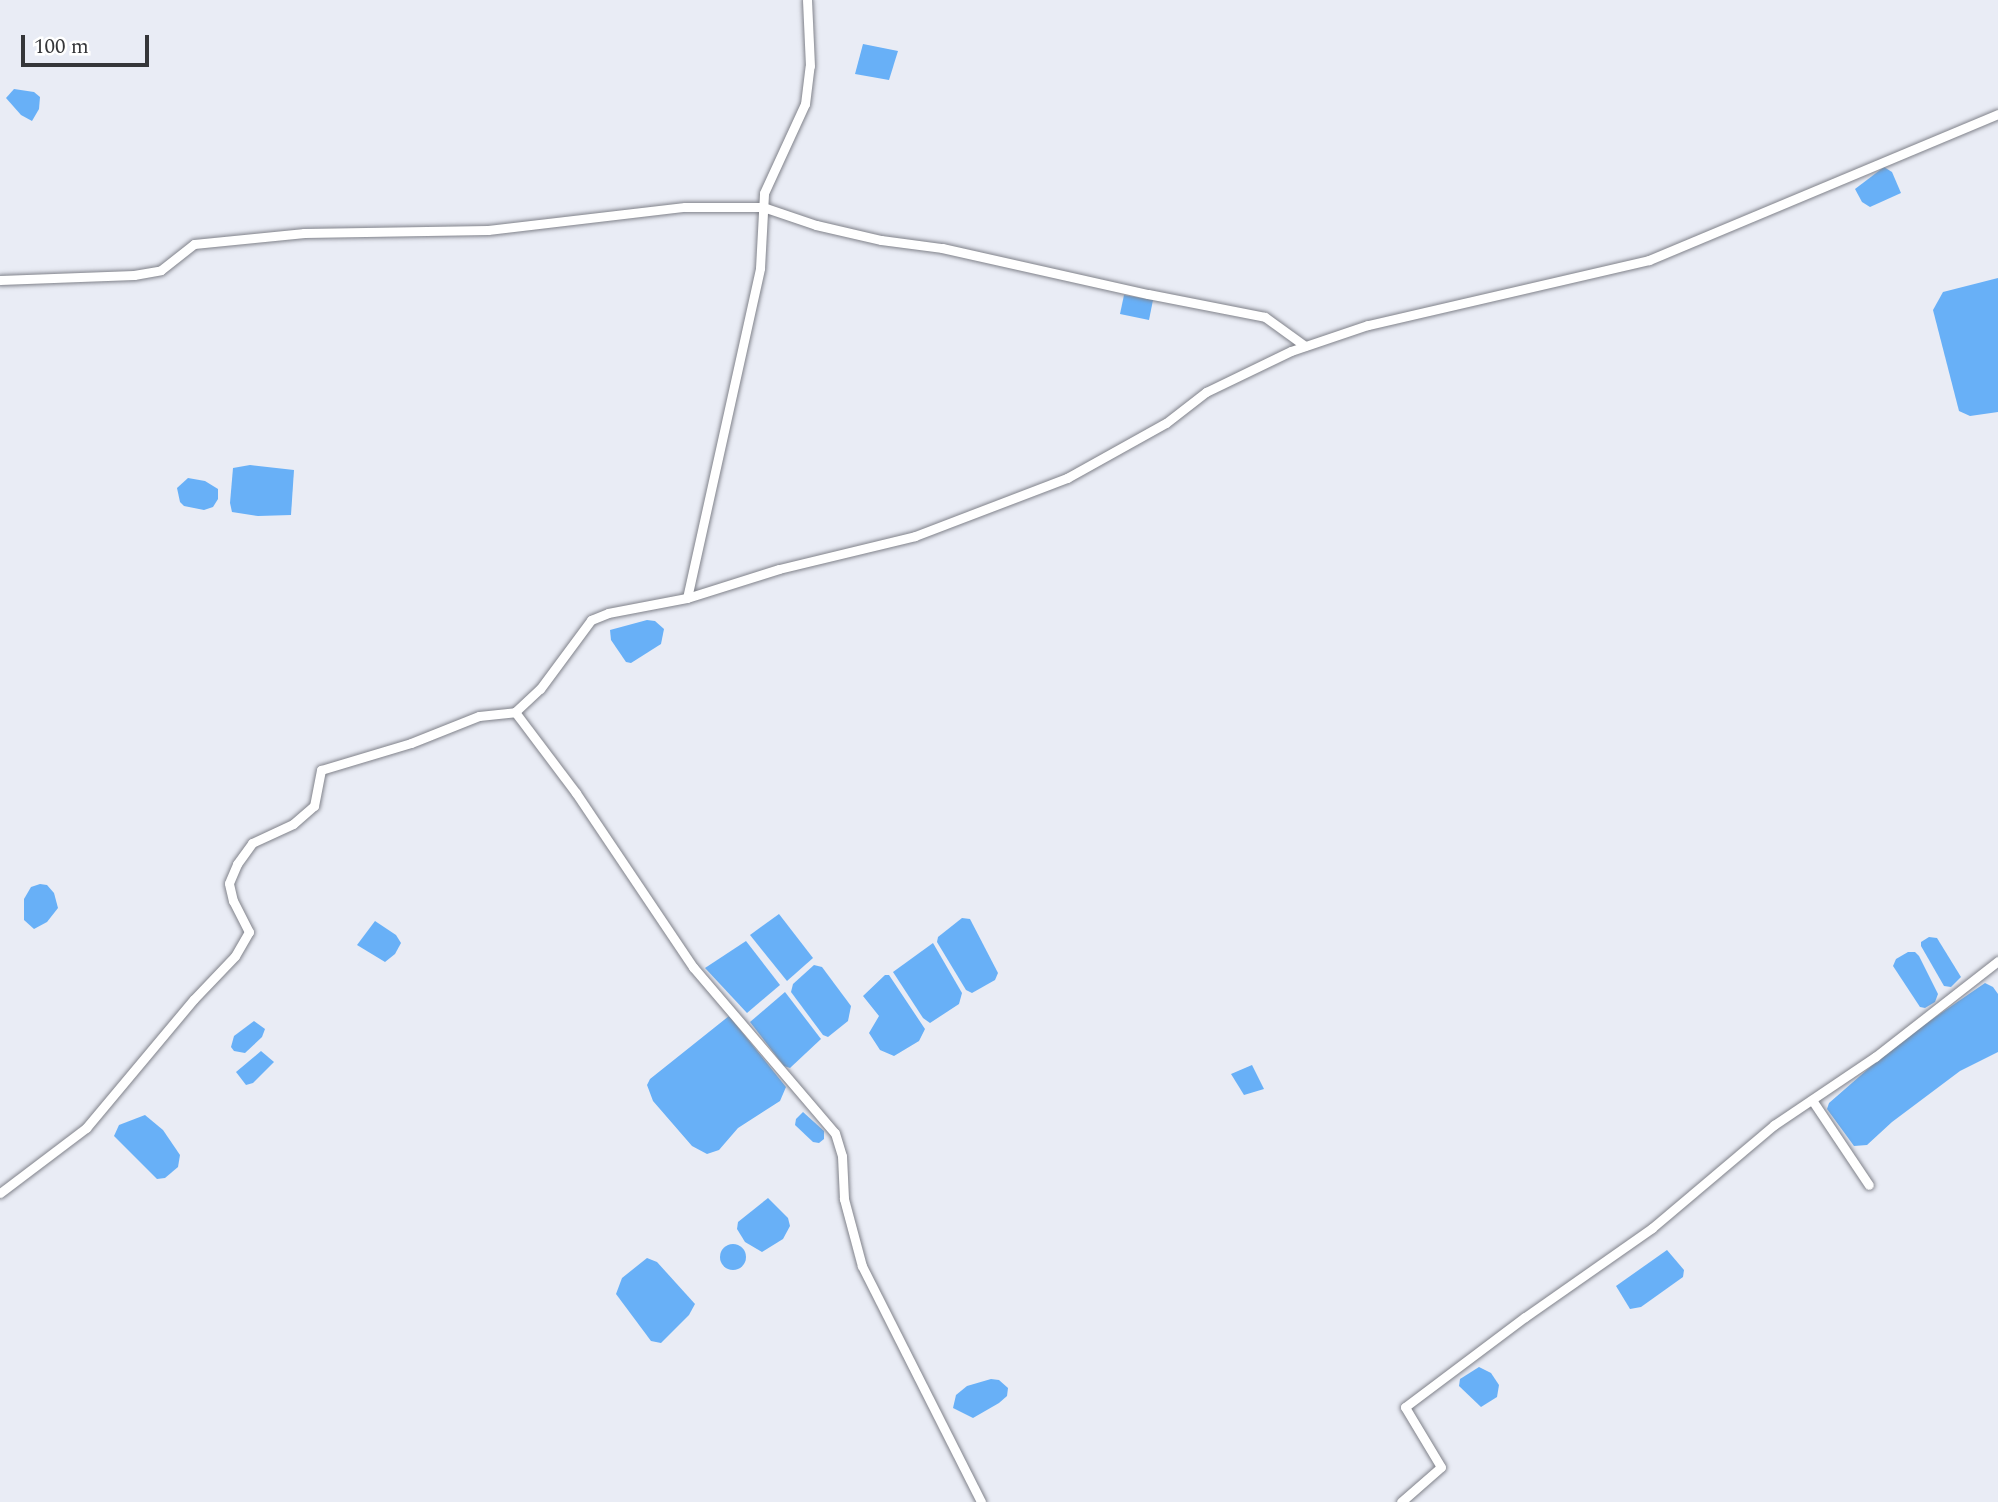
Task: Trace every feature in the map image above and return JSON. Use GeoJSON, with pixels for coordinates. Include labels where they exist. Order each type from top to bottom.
{"type":"FeatureCollection","features":[{"type":"Feature","properties":{"kind":"street"},"geometry":{"type":"LineString","coordinates":[[687,598],[746,342],[760,268],[764,193],[805,104],[810,66],[807,0]]}},
{"type":"Feature","properties":{"kind":"street"},"geometry":{"type":"LineString","coordinates":[[0,1193],[86,1128],[194,999],[235,956],[249,932],[233,901],[229,883],[237,864],[252,843],[293,824],[314,806],[321,770],[411,743],[479,716],[515,712],[540,689],[591,620],[608,613],[687,598],[779,569],[915,536],[1067,478],[1166,423],[1206,392],[1305,346],[1368,325],[1650,260],[1998,114]]}},
{"type":"Feature","properties":{"kind":"street"},"geometry":{"type":"LineString","coordinates":[[0,280],[134,275],[161,270],[194,244],[304,233],[488,230],[685,207],[763,207],[816,225],[881,240],[955,250],[1148,294],[1265,317],[1305,346]]}},
{"type":"Feature","properties":{"kind":"street"},"geometry":{"type":"LineString","coordinates":[[515,712],[576,793],[693,967],[835,1133],[842,1156],[844,1199],[862,1266],[981,1502]]}},
{"type":"Feature","properties":{"kind":"street"},"geometry":{"type":"LineString","coordinates":[[1401,1502],[1441,1467],[1405,1407],[1525,1317],[1652,1228],[1774,1125],[1875,1057],[1998,961]]}},
{"type":"Feature","properties":{"kind":"street"},"geometry":{"type":"LineString","coordinates":[[1812,1100],[1869,1185]]}},
{"type":"Feature","properties":{"kind":"water"},"geometry":{"type":"Polygon","coordinates":[[[863,44],[898,51],[889,80],[855,74],[863,44]]]}},
{"type":"Feature","properties":{"kind":"water"},"geometry":{"type":"Polygon","coordinates":[[[14,89],[34,92],[40,97],[39,109],[32,121],[21,115],[6,98],[14,89]]]}},
{"type":"Feature","properties":{"kind":"water"},"geometry":{"type":"Polygon","coordinates":[[[1884,167],[1892,172],[1901,193],[1870,207],[1862,202],[1855,189],[1884,167]]]}},
{"type":"Feature","properties":{"kind":"water"},"geometry":{"type":"Polygon","coordinates":[[[1998,278],[1998,412],[1970,416],[1959,411],[1933,310],[1943,292],[1998,278]]]}},
{"type":"Feature","properties":{"kind":"water"},"geometry":{"type":"Polygon","coordinates":[[[1124,295],[1153,300],[1149,320],[1120,314],[1124,295]]]}},
{"type":"Feature","properties":{"kind":"water"},"geometry":{"type":"Polygon","coordinates":[[[250,465],[294,470],[291,515],[258,516],[232,512],[230,503],[233,468],[250,465]]]}},
{"type":"Feature","properties":{"kind":"water"},"geometry":{"type":"Polygon","coordinates":[[[188,478],[205,481],[218,489],[218,499],[213,507],[204,510],[184,506],[180,502],[177,488],[188,478]]]}},
{"type":"Feature","properties":{"kind":"water"},"geometry":{"type":"Polygon","coordinates":[[[647,620],[655,621],[664,629],[661,644],[631,663],[626,662],[611,640],[610,630],[647,620]]]}},
{"type":"Feature","properties":{"kind":"water"},"geometry":{"type":"Polygon","coordinates":[[[47,885],[54,893],[58,908],[47,922],[34,929],[24,920],[24,899],[31,887],[47,885]]]}},
{"type":"Feature","properties":{"kind":"water"},"geometry":{"type":"Polygon","coordinates":[[[779,914],[813,958],[787,981],[750,935],[779,914]]]}},
{"type":"Feature","properties":{"kind":"water"},"geometry":{"type":"Polygon","coordinates":[[[962,918],[970,919],[998,973],[995,980],[972,993],[966,990],[937,942],[938,937],[962,918]]]}},
{"type":"Feature","properties":{"kind":"water"},"geometry":{"type":"Polygon","coordinates":[[[375,921],[396,935],[401,943],[395,954],[385,962],[357,945],[375,921]]]}},
{"type":"Feature","properties":{"kind":"water"},"geometry":{"type":"Polygon","coordinates":[[[1929,937],[1937,938],[1961,977],[1951,987],[1944,986],[1921,946],[1921,942],[1929,937]]]}},
{"type":"Feature","properties":{"kind":"water"},"geometry":{"type":"Polygon","coordinates":[[[746,941],[780,985],[747,1013],[705,968],[746,941]]]}},
{"type":"Feature","properties":{"kind":"water"},"geometry":{"type":"Polygon","coordinates":[[[933,943],[962,993],[959,1004],[930,1023],[923,1018],[893,972],[933,943]]]}},
{"type":"Feature","properties":{"kind":"water"},"geometry":{"type":"Polygon","coordinates":[[[1908,952],[1915,952],[1919,956],[1938,994],[1935,1002],[1925,1008],[1920,1007],[1893,966],[1896,959],[1908,952]]]}},
{"type":"Feature","properties":{"kind":"water"},"geometry":{"type":"Polygon","coordinates":[[[814,965],[822,967],[851,1006],[848,1021],[828,1037],[823,1035],[791,992],[793,984],[814,965]]]}},
{"type":"Feature","properties":{"kind":"water"},"geometry":{"type":"Polygon","coordinates":[[[885,975],[889,975],[925,1029],[919,1041],[894,1056],[880,1050],[869,1033],[879,1016],[863,996],[885,975]]]}},
{"type":"Feature","properties":{"kind":"water"},"geometry":{"type":"Polygon","coordinates":[[[1985,983],[1993,987],[1998,994],[1998,1052],[1960,1071],[1892,1122],[1867,1145],[1854,1146],[1827,1109],[1829,1103],[1899,1042],[1985,983]]]}},
{"type":"Feature","properties":{"kind":"water"},"geometry":{"type":"Polygon","coordinates":[[[785,992],[821,1039],[790,1068],[784,1066],[750,1022],[785,992]]]}},
{"type":"Feature","properties":{"kind":"water"},"geometry":{"type":"Polygon","coordinates":[[[729,1016],[786,1087],[780,1101],[738,1128],[719,1150],[707,1154],[692,1146],[653,1101],[647,1085],[650,1079],[729,1016]]]}},
{"type":"Feature","properties":{"kind":"water"},"geometry":{"type":"Polygon","coordinates":[[[254,1021],[265,1029],[262,1037],[245,1053],[234,1051],[231,1047],[234,1036],[254,1021]]]}},
{"type":"Feature","properties":{"kind":"water"},"geometry":{"type":"Polygon","coordinates":[[[261,1051],[274,1062],[253,1083],[246,1085],[236,1072],[261,1051]]]}},
{"type":"Feature","properties":{"kind":"water"},"geometry":{"type":"Polygon","coordinates":[[[1252,1065],[1264,1089],[1244,1095],[1231,1074],[1252,1065]]]}},
{"type":"Feature","properties":{"kind":"water"},"geometry":{"type":"Polygon","coordinates":[[[803,1112],[824,1131],[824,1139],[819,1143],[813,1142],[795,1125],[796,1119],[803,1112]]]}},
{"type":"Feature","properties":{"kind":"water"},"geometry":{"type":"Polygon","coordinates":[[[145,1115],[163,1130],[180,1155],[178,1167],[165,1178],[157,1179],[114,1136],[119,1125],[145,1115]]]}},
{"type":"Feature","properties":{"kind":"water"},"geometry":{"type":"Polygon","coordinates":[[[768,1198],[788,1218],[790,1226],[783,1239],[762,1252],[745,1242],[737,1229],[738,1222],[768,1198]]]}},
{"type":"Feature","properties":{"kind":"water"},"geometry":{"type":"Polygon","coordinates":[[[733,1244],[742,1248],[746,1257],[742,1266],[733,1270],[724,1266],[720,1257],[724,1248],[733,1244]]]}},
{"type":"Feature","properties":{"kind":"water"},"geometry":{"type":"Polygon","coordinates":[[[1667,1250],[1684,1270],[1683,1277],[1641,1307],[1630,1309],[1616,1286],[1667,1250]]]}},
{"type":"Feature","properties":{"kind":"water"},"geometry":{"type":"Polygon","coordinates":[[[647,1258],[657,1262],[695,1304],[689,1315],[661,1343],[651,1341],[616,1294],[622,1278],[647,1258]]]}},
{"type":"Feature","properties":{"kind":"water"},"geometry":{"type":"Polygon","coordinates":[[[1479,1367],[1491,1373],[1499,1385],[1497,1397],[1481,1407],[1459,1386],[1460,1379],[1479,1367]]]}},
{"type":"Feature","properties":{"kind":"water"},"geometry":{"type":"Polygon","coordinates":[[[991,1379],[999,1380],[1008,1388],[1007,1396],[999,1403],[973,1418],[953,1408],[956,1395],[967,1386],[991,1379]]]}}]}
